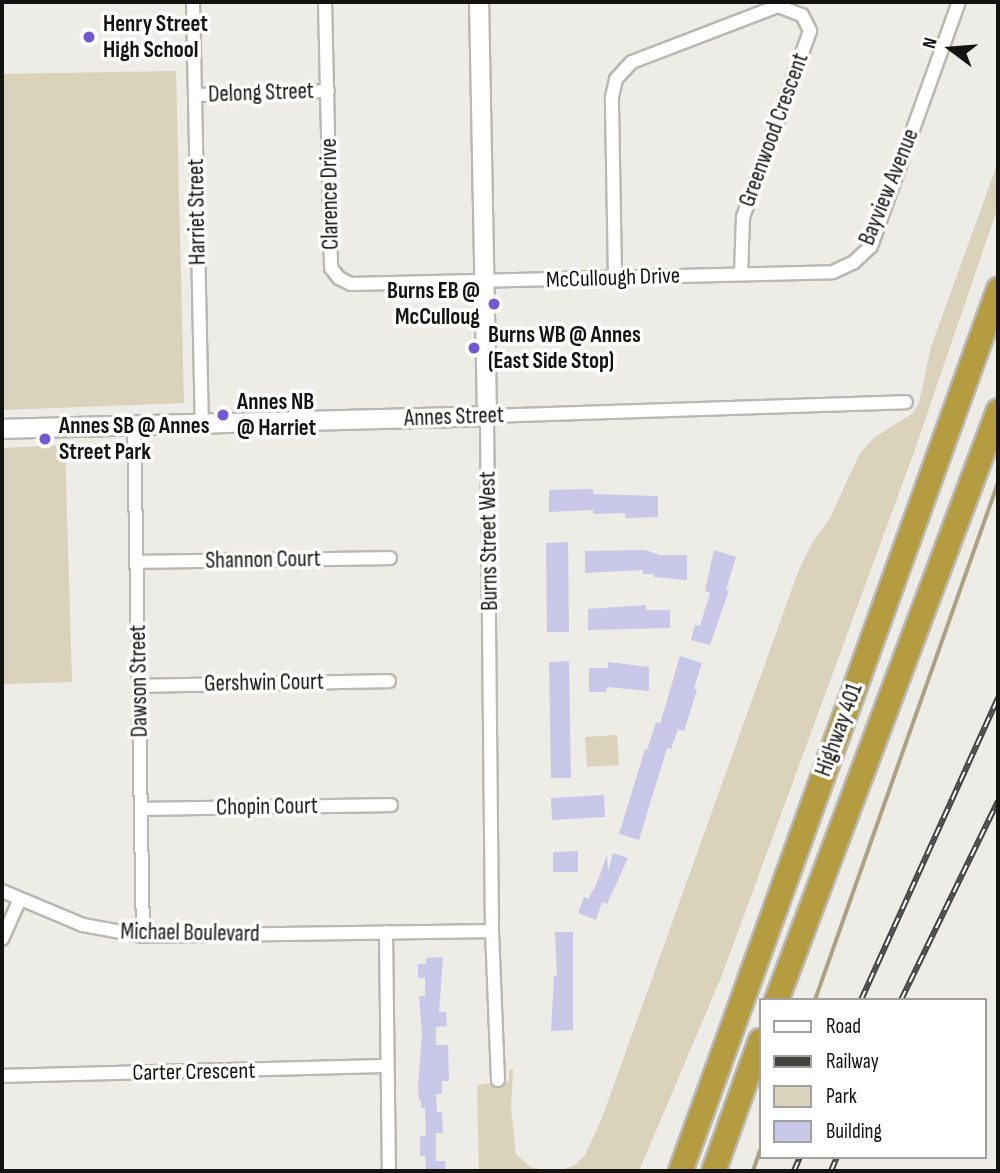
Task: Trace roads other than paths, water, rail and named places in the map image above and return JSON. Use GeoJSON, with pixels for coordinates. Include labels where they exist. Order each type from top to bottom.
{"type":"FeatureCollection","features":[{"type":"Feature","properties":{"kind":"highway","name":"Highway 401"},"geometry":{"type":"LineString","coordinates":[[680,1171],[998,289]]}},
{"type":"Feature","properties":{"kind":"highway","name":"Highway 401"},"geometry":{"type":"LineString","coordinates":[[777,998],[998,410]]}},
{"type":"Feature","properties":{"kind":"highway"},"geometry":{"type":"LineString","coordinates":[[713,1171],[758,1047]]}},
{"type":"Feature","properties":{"kind":"street","name":"Harriet Street"},"geometry":{"type":"LineString","coordinates":[[193,2],[202,423]]}},
{"type":"Feature","properties":{"kind":"street","name":"Clarence Drive"},"geometry":{"type":"LineString","coordinates":[[325,2],[331,268],[339,278],[351,284],[484,281]]}},
{"type":"Feature","properties":{"kind":"street","name":"Burns Street West"},"geometry":{"type":"LineString","coordinates":[[480,2],[492,931],[498,1080]]}},
{"type":"Feature","properties":{"kind":"street","name":"Bayview Avenue"},"geometry":{"type":"LineString","coordinates":[[741,274],[833,272],[854,262],[871,246],[959,2]]}},
{"type":"Feature","properties":{"kind":"street","name":"Greenwood Crescent"},"geometry":{"type":"LineString","coordinates":[[615,277],[612,97],[616,79],[632,62],[778,6],[802,15],[810,31],[743,217],[741,274]]}},
{"type":"Feature","properties":{"kind":"street","name":"Delong Street"},"geometry":{"type":"LineString","coordinates":[[195,95],[328,91]]}},
{"type":"Feature","properties":{"kind":"street","name":"McCullough Drive"},"geometry":{"type":"LineString","coordinates":[[484,281],[741,274]]}},
{"type":"Feature","properties":{"kind":"street","name":"Annes Street"},"geometry":{"type":"LineString","coordinates":[[2,429],[906,402]]}},
{"type":"Feature","properties":{"kind":"street","name":"Dawson Street"},"geometry":{"type":"LineString","coordinates":[[134,425],[143,936]]}},
{"type":"Feature","properties":{"kind":"street","name":"Shannon Court"},"geometry":{"type":"LineString","coordinates":[[137,562],[390,558]]}},
{"type":"Feature","properties":{"kind":"street","name":"Gershwin Court"},"geometry":{"type":"LineString","coordinates":[[139,686],[389,681]]}},
{"type":"Feature","properties":{"kind":"street","name":"Chopin Court"},"geometry":{"type":"LineString","coordinates":[[142,809],[391,804]]}},
{"type":"Feature","properties":{"kind":"street","name":"Michael Boulevard"},"geometry":{"type":"LineString","coordinates":[[2,891],[83,925],[143,936],[492,931]]}},
{"type":"Feature","properties":{"kind":"street"},"geometry":{"type":"LineString","coordinates":[[2,939],[20,899]]}},
{"type":"Feature","properties":{"kind":"street"},"geometry":{"type":"LineString","coordinates":[[386,932],[389,1171]]}},
{"type":"Feature","properties":{"kind":"street","name":"Carter Crescent"},"geometry":{"type":"LineString","coordinates":[[2,1076],[386,1066]]}},
{"type":"Feature","properties":{"kind":"waterway"},"geometry":{"type":"LineString","coordinates":[[816,998],[998,483]]}},
{"type":"Feature","properties":{"kind":"waterway"},"geometry":{"type":"LineString","coordinates":[[753,1171],[758,1157]]}},
{"type":"Feature","properties":{"kind":"railway"},"geometry":{"type":"LineString","coordinates":[[862,998],[998,698]]}},
{"type":"Feature","properties":{"kind":"railway"},"geometry":{"type":"LineString","coordinates":[[902,998],[998,801]]}},
{"type":"Feature","properties":{"kind":"railway"},"geometry":{"type":"LineString","coordinates":[[794,1171],[799,1159]]}},
{"type":"Feature","properties":{"kind":"railway"},"geometry":{"type":"LineString","coordinates":[[831,1171],[836,1159]]}},
{"type":"Feature","properties":{"kind":"place","name":"Henry Street High School"},"geometry":{"type":"Point","coordinates":[89,37]}},
{"type":"Feature","properties":{"kind":"place","name":"Burns EB @ McCulloug"},"geometry":{"type":"Point","coordinates":[494,304]}},
{"type":"Feature","properties":{"kind":"place","name":"Burns WB @ Annes (East Side Stop)"},"geometry":{"type":"Point","coordinates":[474,348]}},
{"type":"Feature","properties":{"kind":"place","name":"Annes NB @ Harriet"},"geometry":{"type":"Point","coordinates":[223,415]}},
{"type":"Feature","properties":{"kind":"place","name":"Annes SB @ Annes Street Park"},"geometry":{"type":"Point","coordinates":[45,439]}}]}
